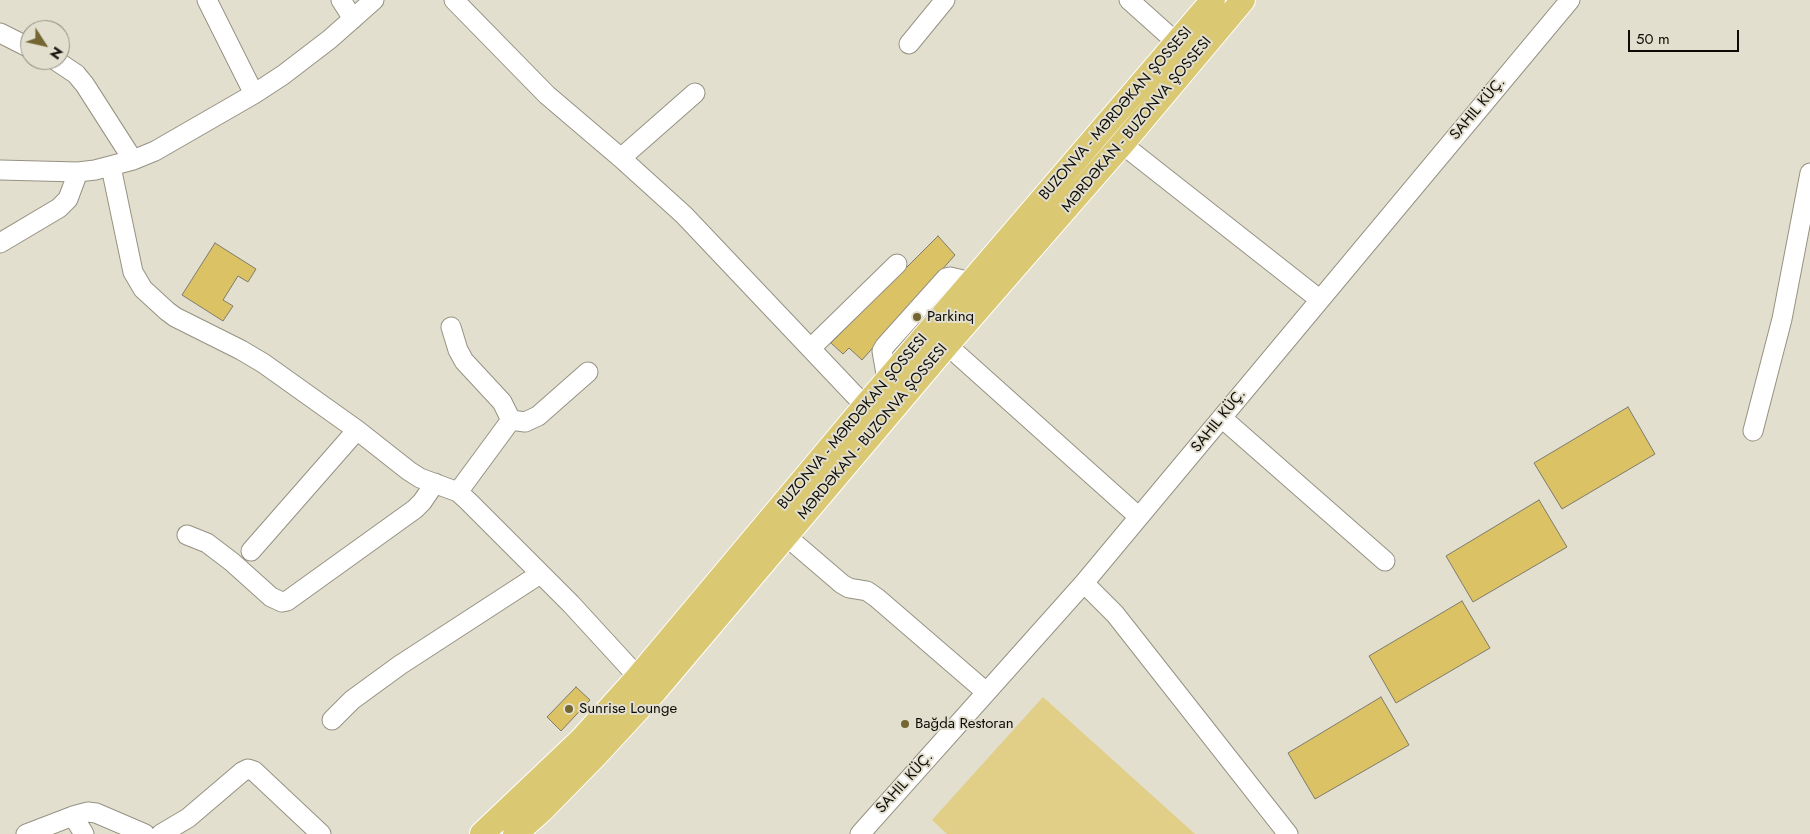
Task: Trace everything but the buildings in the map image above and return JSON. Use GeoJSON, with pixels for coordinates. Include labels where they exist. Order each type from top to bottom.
{"type":"FeatureCollection","features":[{"type":"Feature","properties":{"kind":"main road","name":"BUZONVA - MƏRDƏKAN ŞOSSESI"},"geometry":{"type":"LineString","coordinates":[[482,834],[581,740],[638,677],[887,380],[1213,0]]}},
{"type":"Feature","properties":{"kind":"main road","name":"MƏRDƏKAN - BUZONVA ŞOSSESI"},"geometry":{"type":"LineString","coordinates":[[515,834],[596,756],[655,691],[1243,0]]}},
{"type":"Feature","properties":{"kind":"street"},"geometry":{"type":"LineString","coordinates":[[207,0],[254,94]]}},
{"type":"Feature","properties":{"kind":"street"},"geometry":{"type":"LineString","coordinates":[[341,0],[353,19]]}},
{"type":"Feature","properties":{"kind":"street"},"geometry":{"type":"LineString","coordinates":[[0,170],[78,172],[111,167],[133,160],[174,141],[254,94],[313,53],[374,0]]}},
{"type":"Feature","properties":{"kind":"street"},"geometry":{"type":"LineString","coordinates":[[454,0],[547,95],[684,215],[865,406]]}},
{"type":"Feature","properties":{"kind":"street"},"geometry":{"type":"LineString","coordinates":[[909,44],[945,0]]}},
{"type":"Feature","properties":{"kind":"street"},"geometry":{"type":"LineString","coordinates":[[1129,0],[1177,43]]}},
{"type":"Feature","properties":{"kind":"street","name":"SAHIL KÜÇ."},"geometry":{"type":"LineString","coordinates":[[860,834],[1084,583],[1570,0]]}},
{"type":"Feature","properties":{"kind":"street"},"geometry":{"type":"LineString","coordinates":[[0,33],[20,43]]}},
{"type":"Feature","properties":{"kind":"street"},"geometry":{"type":"LineString","coordinates":[[70,70],[86,85],[133,160]]}},
{"type":"Feature","properties":{"kind":"street"},"geometry":{"type":"LineString","coordinates":[[621,158],[694,93]]}},
{"type":"Feature","properties":{"kind":"street"},"geometry":{"type":"LineString","coordinates":[[1122,144],[1319,299]]}},
{"type":"Feature","properties":{"kind":"street"},"geometry":{"type":"LineString","coordinates":[[111,167],[133,272],[143,288],[167,311],[262,363],[357,430],[409,471],[458,492],[571,604],[638,677]]}},
{"type":"Feature","properties":{"kind":"street"},"geometry":{"type":"LineString","coordinates":[[0,243],[59,208],[68,199],[78,172]]}},
{"type":"Feature","properties":{"kind":"street"},"geometry":{"type":"LineString","coordinates":[[1753,430],[1782,319],[1810,172]]}},
{"type":"Feature","properties":{"kind":"street"},"geometry":{"type":"LineString","coordinates":[[811,348],[897,264]]}},
{"type":"Feature","properties":{"kind":"street"},"geometry":{"type":"LineString","coordinates":[[451,327],[458,350],[464,361],[502,402],[511,420]]}},
{"type":"Feature","properties":{"kind":"street"},"geometry":{"type":"LineString","coordinates":[[947,346],[1139,517]]}},
{"type":"Feature","properties":{"kind":"street"},"geometry":{"type":"LineString","coordinates":[[511,420],[525,422],[538,416],[588,372]]}},
{"type":"Feature","properties":{"kind":"street"},"geometry":{"type":"LineString","coordinates":[[1222,418],[1385,561]]}},
{"type":"Feature","properties":{"kind":"street"},"geometry":{"type":"LineString","coordinates":[[458,492],[511,420]]}},
{"type":"Feature","properties":{"kind":"street"},"geometry":{"type":"LineString","coordinates":[[251,551],[357,430]]}},
{"type":"Feature","properties":{"kind":"street"},"geometry":{"type":"LineString","coordinates":[[188,535],[207,543],[232,562],[271,597],[282,602],[288,601],[415,509],[435,483]]}},
{"type":"Feature","properties":{"kind":"street"},"geometry":{"type":"LineString","coordinates":[[786,536],[842,584],[849,588],[867,591],[877,598],[986,692]]}},
{"type":"Feature","properties":{"kind":"street"},"geometry":{"type":"LineString","coordinates":[[332,720],[352,700],[400,665],[540,574]]}},
{"type":"Feature","properties":{"kind":"street"},"geometry":{"type":"LineString","coordinates":[[1084,583],[1115,614],[1288,834]]}},
{"type":"Feature","properties":{"kind":"street"},"geometry":{"type":"LineString","coordinates":[[161,834],[188,818],[248,769],[254,771],[321,834]]}},
{"type":"Feature","properties":{"kind":"street"},"geometry":{"type":"LineString","coordinates":[[26,834],[88,812],[96,813],[146,834]]}},
{"type":"Feature","properties":{"kind":"street"},"geometry":{"type":"LineString","coordinates":[[73,816],[84,834]]}},
{"type":"Feature","properties":{"kind":"shaded area"},"geometry":{"type":"Polygon","coordinates":[[[1043,697],[1195,834],[947,834],[932,820],[1043,697]]]}},
{"type":"Feature","properties":{"kind":"place","name":"Parkinq"},"geometry":{"type":"Point","coordinates":[917,317]}},
{"type":"Feature","properties":{"kind":"place","name":"Sunrise Lounge"},"geometry":{"type":"Point","coordinates":[569,709]}},
{"type":"Feature","properties":{"kind":"place","name":"Bağda Restoran"},"geometry":{"type":"Point","coordinates":[905,724]}}]}
